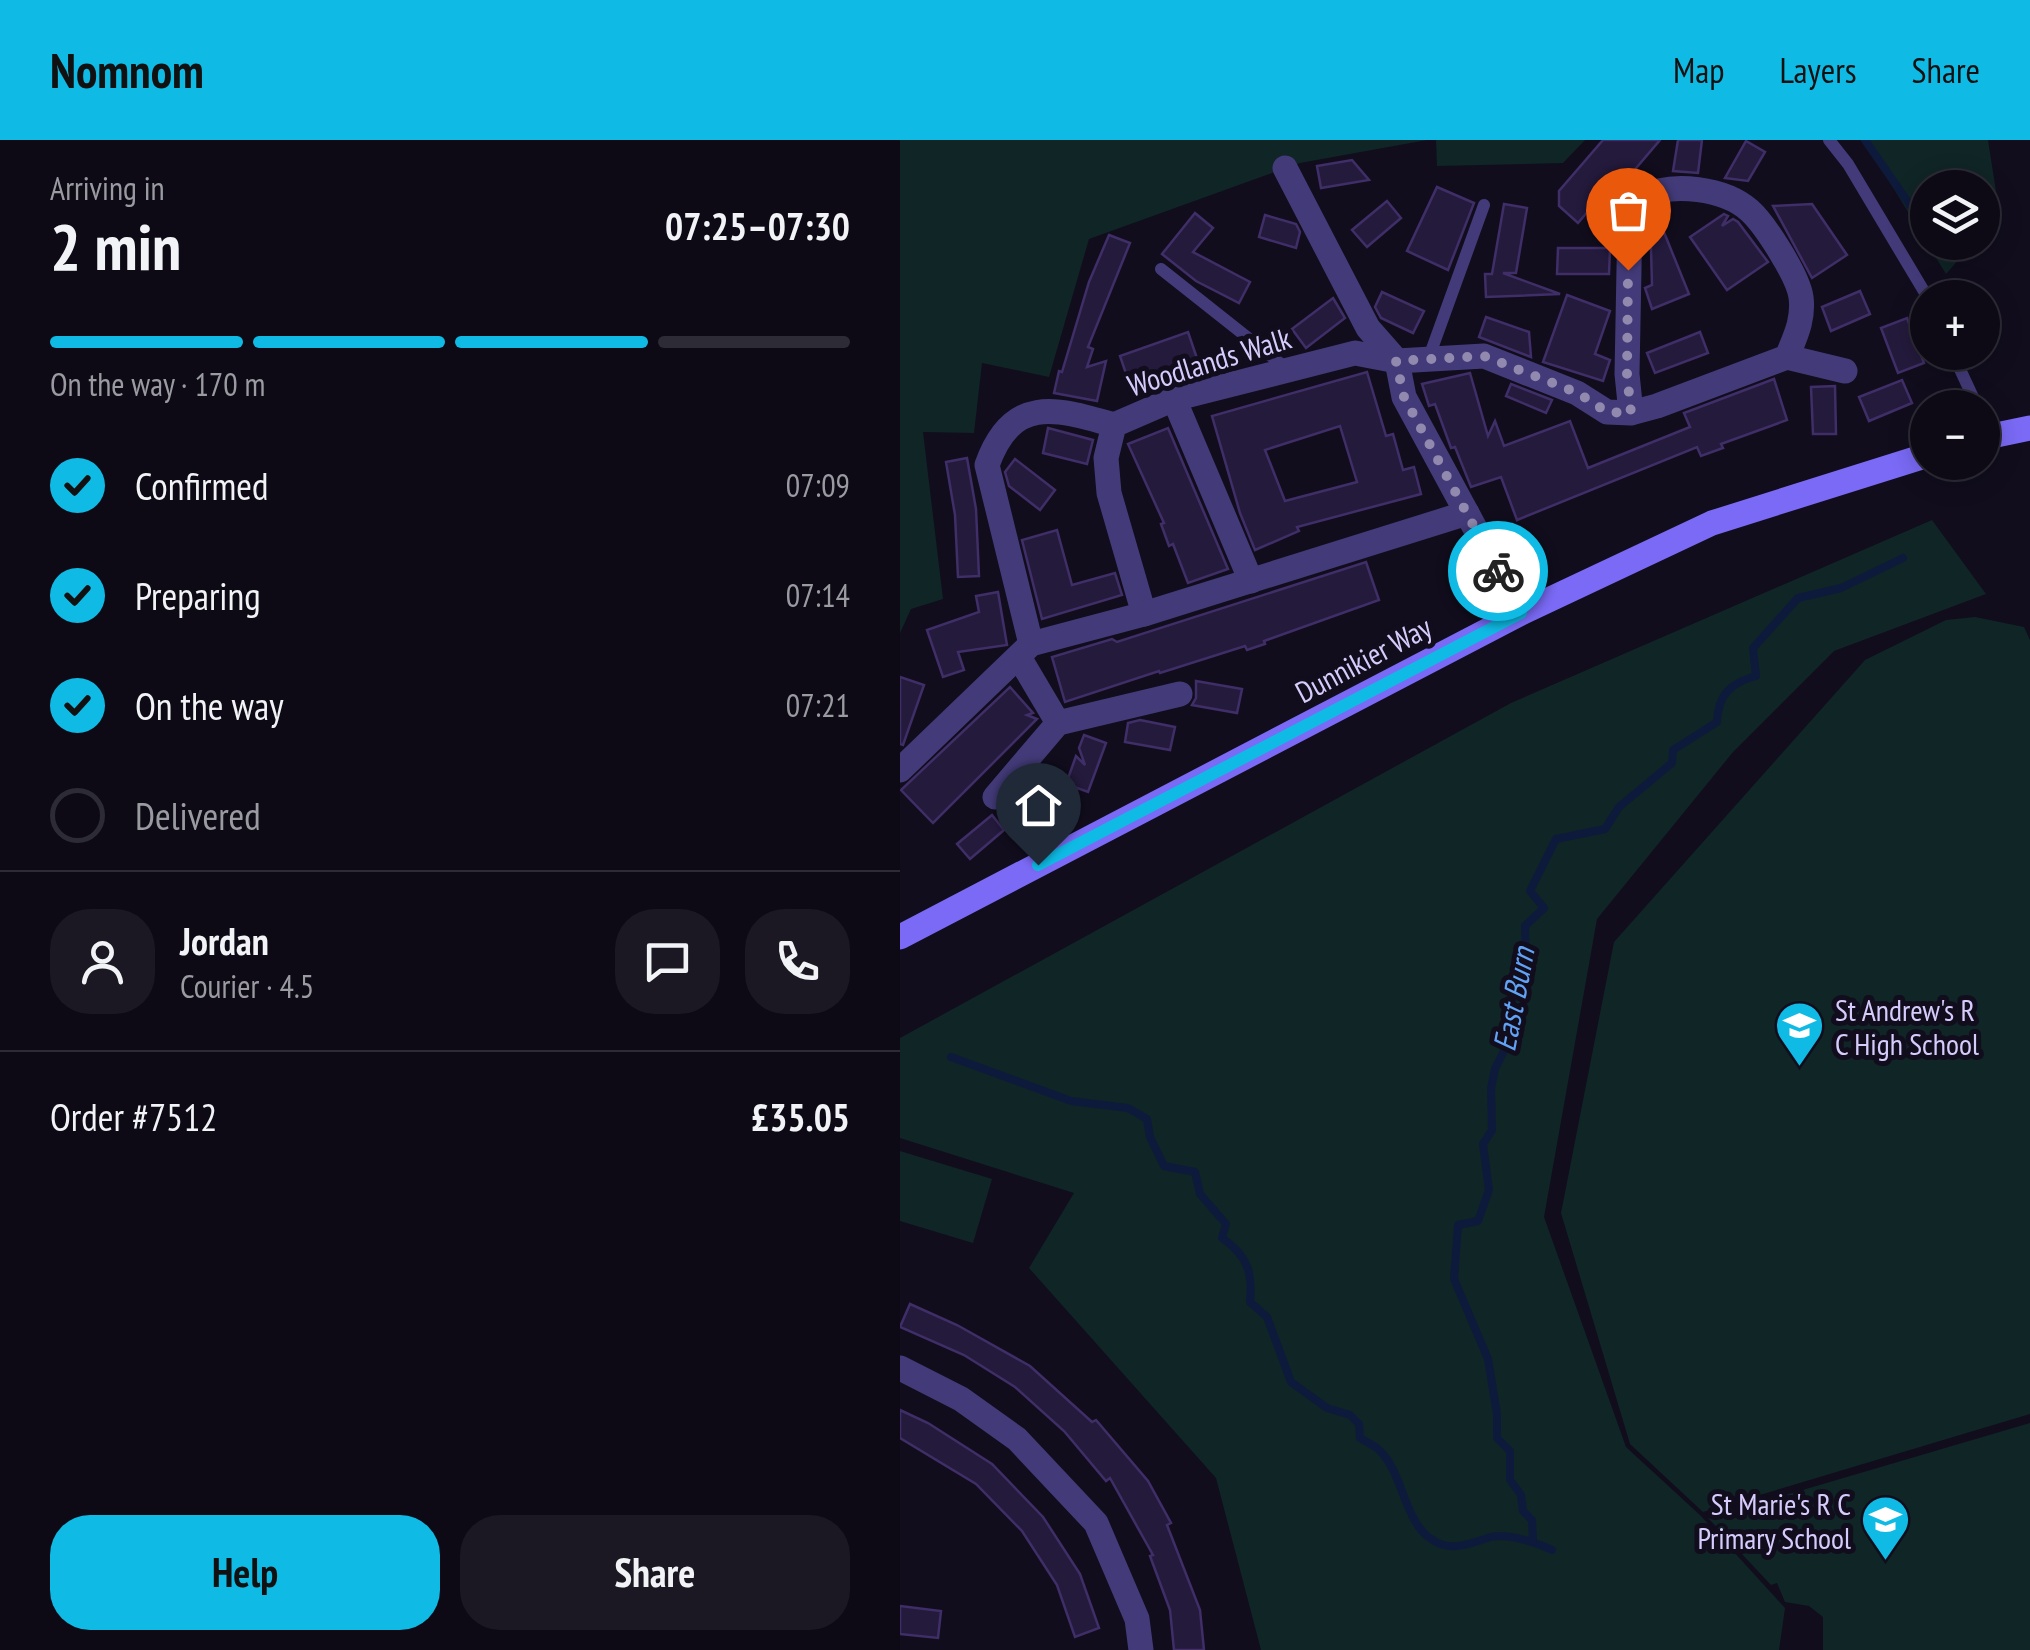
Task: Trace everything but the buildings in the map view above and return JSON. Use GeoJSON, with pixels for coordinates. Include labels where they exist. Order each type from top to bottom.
{"type":"FeatureCollection","features":[{"type":"Feature","properties":{"kind":"main road"},"geometry":{"type":"LineString","coordinates":[[2000,431],[2030,428]]}},
{"type":"Feature","properties":{"kind":"main road","name":"Dunnikier Way"},"geometry":{"type":"LineString","coordinates":[[900,937],[1521,613],[1712,523],[1910,461]]}},
{"type":"Feature","properties":{"kind":"street"},"geometry":{"type":"LineString","coordinates":[[1285,168],[1368,328],[1396,361],[1404,397],[1521,613]]}},
{"type":"Feature","properties":{"kind":"street"},"geometry":{"type":"LineString","coordinates":[[1787,358],[1802,319],[1800,293],[1786,263],[1750,210],[1728,197],[1682,188],[1642,198],[1630,216],[1627,374],[1631,413],[1787,358],[1845,371]]}},
{"type":"Feature","properties":{"kind":"street","name":"Woodlands Walk"},"geometry":{"type":"LineString","coordinates":[[1144,614],[1108,493],[1106,458],[1114,425],[1174,399],[1355,353],[1396,361],[1484,356],[1578,393],[1607,412],[1631,413]]}},
{"type":"Feature","properties":{"kind":"street"},"geometry":{"type":"LineString","coordinates":[[1174,399],[1250,581]]}},
{"type":"Feature","properties":{"kind":"street"},"geometry":{"type":"LineString","coordinates":[[1058,722],[1025,651],[987,465],[994,446],[1013,420],[1028,412],[1068,412],[1114,425]]}},
{"type":"Feature","properties":{"kind":"street"},"geometry":{"type":"LineString","coordinates":[[900,770],[1025,651],[1467,513]]}},
{"type":"Feature","properties":{"kind":"street"},"geometry":{"type":"LineString","coordinates":[[995,797],[1058,722],[1180,694]]}},
{"type":"Feature","properties":{"kind":"street"},"geometry":{"type":"LineString","coordinates":[[900,1368],[961,1398],[1017,1439],[1096,1523],[1136,1619],[1141,1650]]}},
{"type":"Feature","properties":{"kind":"lane"},"geometry":{"type":"LineString","coordinates":[[1829,140],[1858,179],[1917,280]]}},
{"type":"Feature","properties":{"kind":"lane"},"geometry":{"type":"LineString","coordinates":[[1429,357],[1484,205]]}},
{"type":"Feature","properties":{"kind":"lane"},"geometry":{"type":"LineString","coordinates":[[1162,269],[1286,368]]}},
{"type":"Feature","properties":{"kind":"green space"},"geometry":{"type":"Polygon","coordinates":[[[900,140],[1427,140],[1300,163],[1089,239],[1049,377],[982,363],[974,433],[923,432],[943,599],[911,609],[900,633],[900,140]]]}},
{"type":"Feature","properties":{"kind":"green space"},"geometry":{"type":"Polygon","coordinates":[[[1436,140],[1585,140],[1563,163],[1437,166],[1436,140]]]}},
{"type":"Feature","properties":{"kind":"green space"},"geometry":{"type":"Polygon","coordinates":[[[1864,140],[1988,140],[1993,170],[1910,170],[1910,215],[1864,140]]]}},
{"type":"Feature","properties":{"kind":"green space"},"geometry":{"type":"Polygon","coordinates":[[[1937,260],[1958,260],[1946,274],[1937,260]]]}},
{"type":"Feature","properties":{"kind":"green space"},"geometry":{"type":"Polygon","coordinates":[[[1932,520],[1986,594],[1834,651],[1733,752],[1597,919],[1544,1217],[1626,1447],[1701,1516],[1785,1608],[1779,1650],[1261,1650],[1216,1478],[1029,1268],[1074,1193],[900,1138],[900,1038],[1511,703],[1932,520]]]}},
{"type":"Feature","properties":{"kind":"green space","name":"St Andrew's R C High School"},"geometry":{"type":"Polygon","coordinates":[[[1975,617],[2024,627],[2030,640],[2030,1414],[1703,1512],[1630,1444],[1561,1213],[1614,942],[1865,660],[1946,620],[1975,617]]]}},
{"type":"Feature","properties":{"kind":"green space"},"geometry":{"type":"Polygon","coordinates":[[[900,1151],[992,1179],[973,1243],[900,1221],[900,1151]]]}},
{"type":"Feature","properties":{"kind":"green space","name":"St Marie's R C Primary School"},"geometry":{"type":"Polygon","coordinates":[[[2030,1423],[2030,1650],[1823,1650],[1823,1617],[1809,1606],[1785,1602],[1777,1583],[1771,1585],[1708,1518],[2030,1423]]]}},
{"type":"Feature","properties":{"kind":"waterway"},"geometry":{"type":"LineString","coordinates":[[1865,140],[1910,205]]}},
{"type":"Feature","properties":{"kind":"waterway","name":"East Burn"},"geometry":{"type":"LineString","coordinates":[[1533,1541],[1532,1520],[1523,1511],[1521,1495],[1510,1480],[1510,1451],[1497,1438],[1488,1359],[1454,1279],[1458,1225],[1478,1221],[1489,1190],[1483,1144],[1492,1130],[1491,1088],[1495,1069],[1510,1039],[1508,1015],[1526,959],[1525,926],[1544,908],[1530,891],[1556,839],[1605,829],[1619,807],[1672,763],[1673,750],[1717,722],[1727,692],[1756,676],[1753,648],[1798,598],[1841,588],[1903,558]]}},
{"type":"Feature","properties":{"kind":"waterway"},"geometry":{"type":"LineString","coordinates":[[951,1057],[1071,1101],[1128,1108],[1147,1119],[1150,1137],[1164,1166],[1195,1172],[1200,1194],[1226,1224],[1222,1238],[1246,1265],[1250,1302],[1267,1317],[1291,1382],[1327,1408],[1350,1415],[1359,1424],[1360,1438],[1388,1460],[1422,1531],[1447,1546],[1505,1536],[1552,1550]]}},
{"type":"Feature","properties":{"kind":"way so far"},"geometry":{"type":"LineString","coordinates":[[1498,571],[1404,397],[1396,361],[1484,356],[1578,393],[1607,412],[1631,413],[1627,374],[1628,270]]}},
{"type":"Feature","properties":{"kind":"place","name":"St Andrew's R C High School"},"geometry":{"type":"Point","coordinates":[1800,1068]}},
{"type":"Feature","properties":{"kind":"place","name":"St Marie's R C Primary School"},"geometry":{"type":"Point","coordinates":[1886,1562]}},
{"type":"Feature","properties":{"kind":"route"},"geometry":{"type":"LineString","coordinates":[[1038,865],[1521,613],[1498,571]]}}]}
